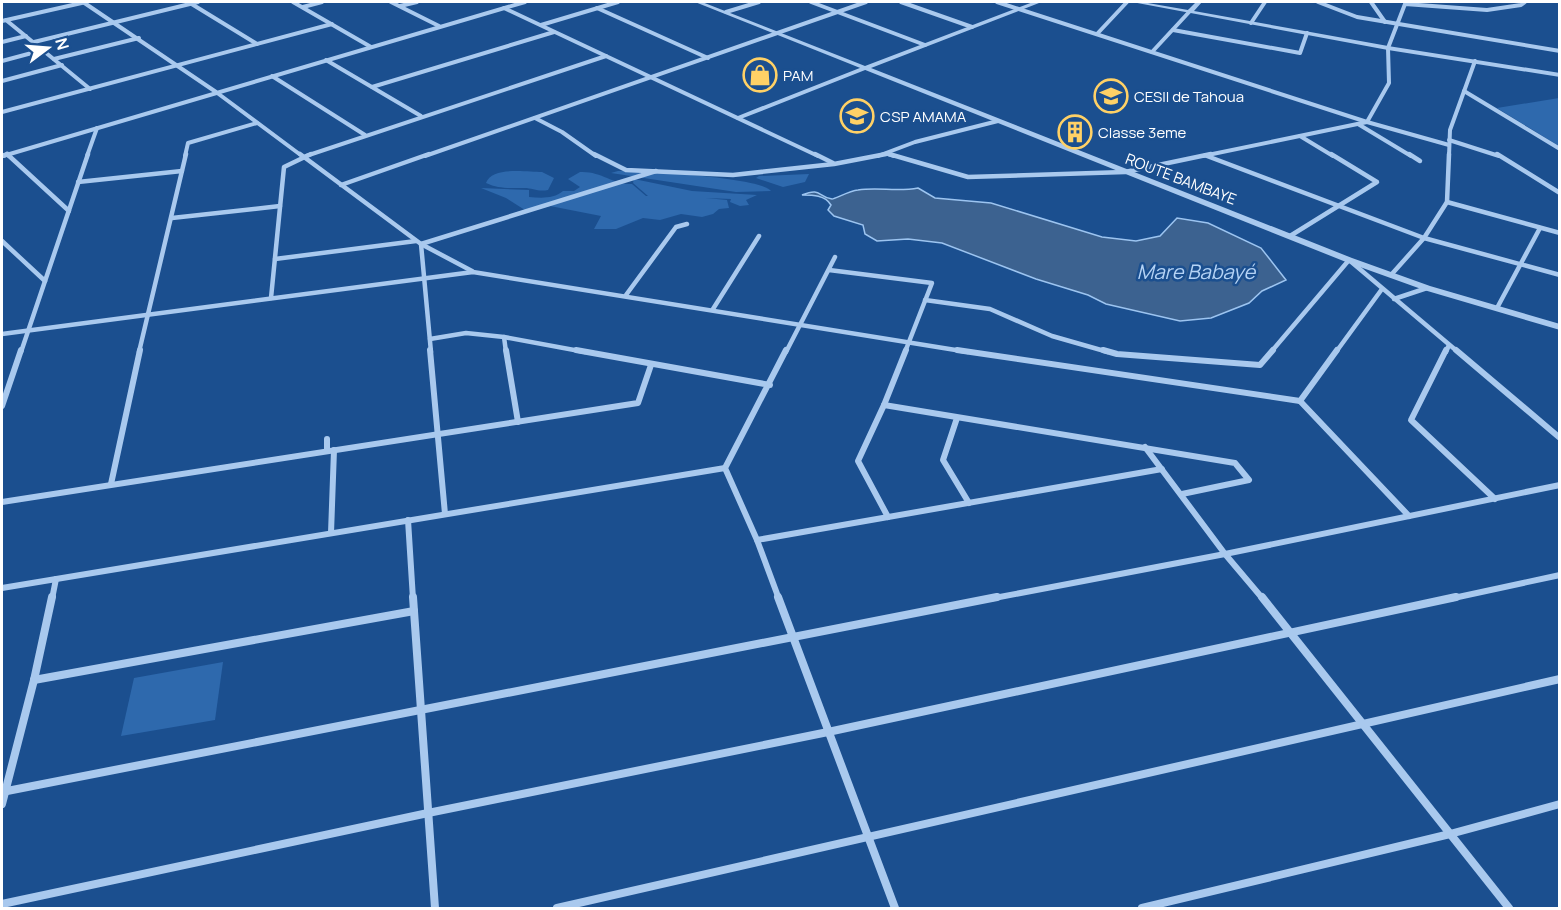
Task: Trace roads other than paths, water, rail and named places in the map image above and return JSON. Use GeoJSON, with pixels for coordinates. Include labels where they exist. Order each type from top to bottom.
{"type":"FeatureCollection","features":[{"type":"Feature","properties":{"kind":"street"},"geometry":{"type":"LineString","coordinates":[[4,20],[84,2],[216,92],[419,243],[473,272]]}},
{"type":"Feature","properties":{"kind":"street"},"geometry":{"type":"LineString","coordinates":[[34,42],[198,2]]}},
{"type":"Feature","properties":{"kind":"street"},"geometry":{"type":"LineString","coordinates":[[293,2],[371,47]]}},
{"type":"Feature","properties":{"kind":"street"},"geometry":{"type":"LineString","coordinates":[[303,7],[322,2]]}},
{"type":"Feature","properties":{"kind":"street"},"geometry":{"type":"LineString","coordinates":[[391,2],[440,27]]}},
{"type":"Feature","properties":{"kind":"street"},"geometry":{"type":"LineString","coordinates":[[400,6],[417,2]]}},
{"type":"Feature","properties":{"kind":"street"},"geometry":{"type":"LineString","coordinates":[[4,155],[525,2]]}},
{"type":"Feature","properties":{"kind":"street"},"geometry":{"type":"LineString","coordinates":[[540,25],[618,2]]}},
{"type":"Feature","properties":{"kind":"street","name":"ROUTE BAMBAYE"},"geometry":{"type":"LineString","coordinates":[[698,2],[1349,260],[1427,288],[1560,327]]}},
{"type":"Feature","properties":{"kind":"street"},"geometry":{"type":"LineString","coordinates":[[726,12],[759,2]]}},
{"type":"Feature","properties":{"kind":"street"},"geometry":{"type":"LineString","coordinates":[[811,2],[925,45]]}},
{"type":"Feature","properties":{"kind":"street"},"geometry":{"type":"LineString","coordinates":[[341,185],[866,2]]}},
{"type":"Feature","properties":{"kind":"street"},"geometry":{"type":"LineString","coordinates":[[901,2],[972,27]]}},
{"type":"Feature","properties":{"kind":"street"},"geometry":{"type":"LineString","coordinates":[[997,2],[1367,122],[1493,152],[1560,193]]}},
{"type":"Feature","properties":{"kind":"street"},"geometry":{"type":"LineString","coordinates":[[738,118],[1038,2]]}},
{"type":"Feature","properties":{"kind":"street"},"geometry":{"type":"LineString","coordinates":[[1097,34],[1127,2]]}},
{"type":"Feature","properties":{"kind":"street"},"geometry":{"type":"LineString","coordinates":[[1135,2],[1388,48],[1560,75]]}},
{"type":"Feature","properties":{"kind":"street"},"geometry":{"type":"LineString","coordinates":[[1152,52],[1198,2]]}},
{"type":"Feature","properties":{"kind":"street"},"geometry":{"type":"LineString","coordinates":[[1251,23],[1265,2]]}},
{"type":"Feature","properties":{"kind":"street"},"geometry":{"type":"LineString","coordinates":[[1318,2],[1358,17],[1560,51]]}},
{"type":"Feature","properties":{"kind":"street"},"geometry":{"type":"LineString","coordinates":[[1371,2],[1385,22]]}},
{"type":"Feature","properties":{"kind":"street"},"geometry":{"type":"LineString","coordinates":[[888,154],[968,177],[1125,172],[1367,122],[1389,83],[1388,48],[1405,4],[1487,10],[1521,5],[1525,2]]}},
{"type":"Feature","properties":{"kind":"street"},"geometry":{"type":"LineString","coordinates":[[190,3],[257,44]]}},
{"type":"Feature","properties":{"kind":"street"},"geometry":{"type":"LineString","coordinates":[[504,8],[834,164]]}},
{"type":"Feature","properties":{"kind":"street"},"geometry":{"type":"LineString","coordinates":[[597,8],[708,58]]}},
{"type":"Feature","properties":{"kind":"street"},"geometry":{"type":"LineString","coordinates":[[4,20],[90,89]]}},
{"type":"Feature","properties":{"kind":"street"},"geometry":{"type":"LineString","coordinates":[[2,112],[332,24]]}},
{"type":"Feature","properties":{"kind":"street"},"geometry":{"type":"LineString","coordinates":[[1173,30],[1300,53],[1307,33]]}},
{"type":"Feature","properties":{"kind":"street"},"geometry":{"type":"LineString","coordinates":[[372,87],[555,32]]}},
{"type":"Feature","properties":{"kind":"street"},"geometry":{"type":"LineString","coordinates":[[2,42],[26,36]]}},
{"type":"Feature","properties":{"kind":"street"},"geometry":{"type":"LineString","coordinates":[[54,59],[139,38]]}},
{"type":"Feature","properties":{"kind":"street"},"geometry":{"type":"LineString","coordinates":[[2,61],[43,50]]}},
{"type":"Feature","properties":{"kind":"street"},"geometry":{"type":"LineString","coordinates":[[271,298],[284,167],[303,157],[365,135],[606,56]]}},
{"type":"Feature","properties":{"kind":"street"},"geometry":{"type":"LineString","coordinates":[[326,60],[421,116]]}},
{"type":"Feature","properties":{"kind":"street"},"geometry":{"type":"LineString","coordinates":[[1391,275],[1424,238],[1447,202],[1450,130],[1475,61]]}},
{"type":"Feature","properties":{"kind":"street"},"geometry":{"type":"LineString","coordinates":[[2,81],[62,65]]}},
{"type":"Feature","properties":{"kind":"street"},"geometry":{"type":"LineString","coordinates":[[272,76],[365,135]]}},
{"type":"Feature","properties":{"kind":"street"},"geometry":{"type":"LineString","coordinates":[[1464,91],[1560,149]]}},
{"type":"Feature","properties":{"kind":"street"},"geometry":{"type":"LineString","coordinates":[[535,118],[562,132],[604,161],[626,170],[733,175],[834,164],[888,154],[915,142],[998,121]]}},
{"type":"Feature","properties":{"kind":"street"},"geometry":{"type":"LineString","coordinates":[[111,484],[147,315],[172,218],[188,143],[257,123]]}},
{"type":"Feature","properties":{"kind":"street"},"geometry":{"type":"LineString","coordinates":[[1358,124],[1420,161]]}},
{"type":"Feature","properties":{"kind":"street"},"geometry":{"type":"LineString","coordinates":[[2,406],[97,128]]}},
{"type":"Feature","properties":{"kind":"street"},"geometry":{"type":"LineString","coordinates":[[1290,236],[1377,182],[1300,136]]}},
{"type":"Feature","properties":{"kind":"street"},"geometry":{"type":"LineString","coordinates":[[4,155],[69,211]]}},
{"type":"Feature","properties":{"kind":"street"},"geometry":{"type":"LineString","coordinates":[[1207,155],[1424,238],[1560,276]]}},
{"type":"Feature","properties":{"kind":"street"},"geometry":{"type":"LineString","coordinates":[[78,182],[182,171]]}},
{"type":"Feature","properties":{"kind":"street"},"geometry":{"type":"LineString","coordinates":[[275,259],[419,243],[656,171]]}},
{"type":"Feature","properties":{"kind":"street"},"geometry":{"type":"LineString","coordinates":[[1447,202],[1560,233]]}},
{"type":"Feature","properties":{"kind":"street"},"geometry":{"type":"LineString","coordinates":[[172,218],[280,206]]}},
{"type":"Feature","properties":{"kind":"street"},"geometry":{"type":"LineString","coordinates":[[626,295],[676,227],[687,224]]}},
{"type":"Feature","properties":{"kind":"street"},"geometry":{"type":"LineString","coordinates":[[1497,308],[1540,228]]}},
{"type":"Feature","properties":{"kind":"street"},"geometry":{"type":"LineString","coordinates":[[713,309],[759,236]]}},
{"type":"Feature","properties":{"kind":"street"},"geometry":{"type":"LineString","coordinates":[[2,241],[45,281]]}},
{"type":"Feature","properties":{"kind":"street"},"geometry":{"type":"LineString","coordinates":[[419,243],[445,514]]}},
{"type":"Feature","properties":{"kind":"street"},"geometry":{"type":"LineString","coordinates":[[725,468],[836,257]]}},
{"type":"Feature","properties":{"kind":"street"},"geometry":{"type":"LineString","coordinates":[[925,300],[990,309],[1052,336],[1117,354],[1260,365],[1349,260],[1560,438]]}},
{"type":"Feature","properties":{"kind":"street"},"geometry":{"type":"LineString","coordinates":[[829,270],[932,283],[884,405],[858,461],[888,517]]}},
{"type":"Feature","properties":{"kind":"street"},"geometry":{"type":"LineString","coordinates":[[2,334],[473,272],[909,342],[1300,401],[1409,516]]}},
{"type":"Feature","properties":{"kind":"street"},"geometry":{"type":"LineString","coordinates":[[1394,299],[1427,288]]}},
{"type":"Feature","properties":{"kind":"street"},"geometry":{"type":"LineString","coordinates":[[1300,401],[1382,289]]}},
{"type":"Feature","properties":{"kind":"street"},"geometry":{"type":"LineString","coordinates":[[430,339],[466,333],[504,337],[770,385]]}},
{"type":"Feature","properties":{"kind":"street"},"geometry":{"type":"LineString","coordinates":[[504,337],[519,422]]}},
{"type":"Feature","properties":{"kind":"street"},"geometry":{"type":"LineString","coordinates":[[1449,345],[1411,420],[1495,499]]}},
{"type":"Feature","properties":{"kind":"street"},"geometry":{"type":"LineString","coordinates":[[2,502],[638,403],[651,365]]}},
{"type":"Feature","properties":{"kind":"street"},"geometry":{"type":"LineString","coordinates":[[884,405],[1236,463],[1249,480],[1182,494]]}},
{"type":"Feature","properties":{"kind":"street"},"geometry":{"type":"LineString","coordinates":[[957,418],[943,460],[969,503]]}},
{"type":"Feature","properties":{"kind":"street"},"geometry":{"type":"LineString","coordinates":[[327,439],[330,450],[331,533]]}},
{"type":"Feature","properties":{"kind":"street"},"geometry":{"type":"LineString","coordinates":[[1145,447],[1225,554],[1292,632],[1509,909]]}},
{"type":"Feature","properties":{"kind":"street"},"geometry":{"type":"LineString","coordinates":[[2,588],[725,468]]}},
{"type":"Feature","properties":{"kind":"street"},"geometry":{"type":"LineString","coordinates":[[725,468],[757,540],[895,909]]}},
{"type":"Feature","properties":{"kind":"street"},"geometry":{"type":"LineString","coordinates":[[757,540],[1162,469]]}},
{"type":"Feature","properties":{"kind":"street"},"geometry":{"type":"LineString","coordinates":[[3,791],[1225,554],[1560,486]]}},
{"type":"Feature","properties":{"kind":"street"},"geometry":{"type":"LineString","coordinates":[[408,520],[435,909]]}},
{"type":"Feature","properties":{"kind":"street"},"geometry":{"type":"LineString","coordinates":[[2,904],[428,813],[828,732],[1560,575]]}},
{"type":"Feature","properties":{"kind":"street"},"geometry":{"type":"LineString","coordinates":[[2,804],[3,791],[34,680],[56,579]]}},
{"type":"Feature","properties":{"kind":"street"},"geometry":{"type":"LineString","coordinates":[[34,680],[414,611]]}},
{"type":"Feature","properties":{"kind":"street"},"geometry":{"type":"LineString","coordinates":[[557,909],[1560,679]]}},
{"type":"Feature","properties":{"kind":"street"},"geometry":{"type":"LineString","coordinates":[[1142,909],[1450,834],[1560,804]]}},
{"type":"Feature","properties":{"kind":"water","name":"Mare Babayé"},"geometry":{"type":"Polygon","coordinates":[[[918,188],[935,198],[991,203],[1102,237],[1136,241],[1160,236],[1177,218],[1208,223],[1261,248],[1286,280],[1262,291],[1249,303],[1211,318],[1180,321],[1106,304],[1088,295],[1036,279],[942,243],[908,239],[877,241],[865,234],[863,225],[834,216],[828,210],[831,205],[822,197],[802,195],[816,192],[832,199],[858,190],[918,188]]]}},
{"type":"Feature","properties":{"kind":"place","name":"PAM"},"geometry":{"type":"Point","coordinates":[760,75]}},
{"type":"Feature","properties":{"kind":"place","name":"CESII de Tahoua"},"geometry":{"type":"Point","coordinates":[1111,96]}},
{"type":"Feature","properties":{"kind":"place","name":"CSP AMAMA"},"geometry":{"type":"Point","coordinates":[857,116]}},
{"type":"Feature","properties":{"kind":"place","name":"Classe 3eme"},"geometry":{"type":"Point","coordinates":[1075,132]}}]}
